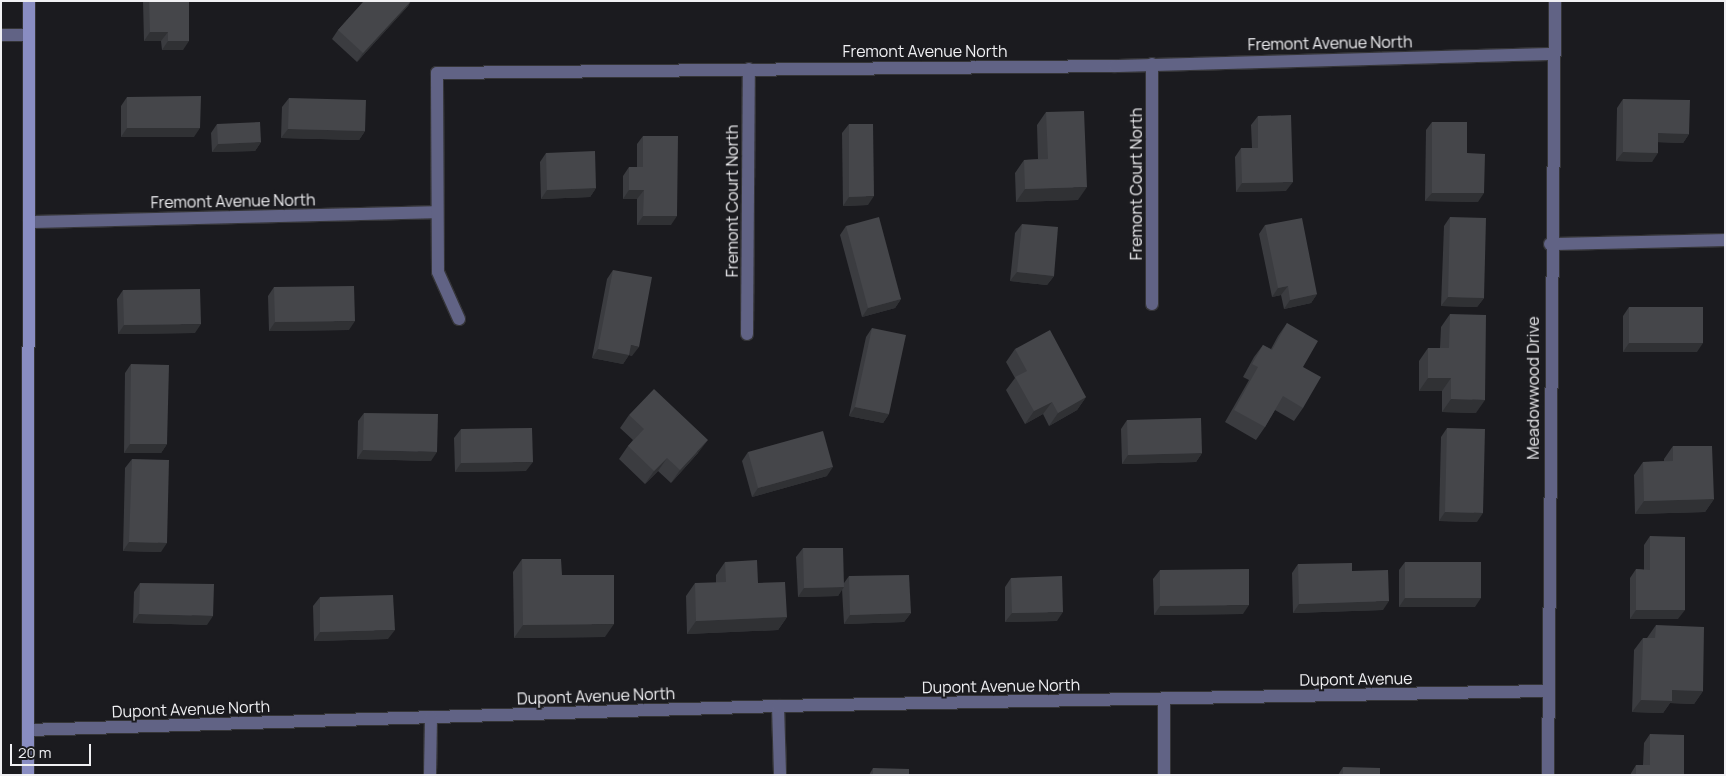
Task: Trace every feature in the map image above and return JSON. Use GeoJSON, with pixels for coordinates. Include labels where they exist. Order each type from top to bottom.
{"type":"FeatureCollection","features":[{"type":"Feature","properties":{"kind":"street"},"geometry":{"type":"LineString","coordinates":[[28,775],[29,1]]}},
{"type":"Feature","properties":{"kind":"street","name":"Meadowwood Drive"},"geometry":{"type":"LineString","coordinates":[[1548,775],[1550,244],[1552,54],[1555,1]]}},
{"type":"Feature","properties":{"kind":"street"},"geometry":{"type":"LineString","coordinates":[[1,35],[29,35]]}},
{"type":"Feature","properties":{"kind":"street","name":"Fremont Avenue North"},"geometry":{"type":"LineString","coordinates":[[459,319],[438,272],[437,74],[1152,64],[1552,54]]}},
{"type":"Feature","properties":{"kind":"street","name":"Fremont Court North"},"geometry":{"type":"LineString","coordinates":[[1152,64],[1152,304]]}},
{"type":"Feature","properties":{"kind":"street","name":"Fremont Court North"},"geometry":{"type":"LineString","coordinates":[[748,334],[749,69]]}},
{"type":"Feature","properties":{"kind":"street","name":"Fremont Avenue North"},"geometry":{"type":"LineString","coordinates":[[29,222],[437,212]]}},
{"type":"Feature","properties":{"kind":"street"},"geometry":{"type":"LineString","coordinates":[[1550,244],[1725,240]]}},
{"type":"Feature","properties":{"kind":"street","name":"Dupont Avenue"},"geometry":{"type":"LineString","coordinates":[[1164,700],[1548,690]]}},
{"type":"Feature","properties":{"kind":"street"},"geometry":{"type":"LineString","coordinates":[[1164,700],[1164,775]]}},
{"type":"Feature","properties":{"kind":"street","name":"Dupont Avenue North"},"geometry":{"type":"LineString","coordinates":[[28,730],[778,706],[1164,700]]}},
{"type":"Feature","properties":{"kind":"street"},"geometry":{"type":"LineString","coordinates":[[778,706],[780,775]]}},
{"type":"Feature","properties":{"kind":"street"},"geometry":{"type":"LineString","coordinates":[[430,775],[431,717]]}},
{"type":"Feature","properties":{"kind":"building"},"geometry":{"type":"Polygon","coordinates":[[[149,1],[189,1],[189,41],[168,41],[168,32],[150,32],[149,1]]]}},
{"type":"Feature","properties":{"kind":"building"},"geometry":{"type":"Polygon","coordinates":[[[364,1],[411,1],[363,53],[338,30],[364,1]]]}},
{"type":"Feature","properties":{"kind":"building"},"geometry":{"type":"Polygon","coordinates":[[[201,96],[200,128],[127,128],[127,97],[201,96]]]}},
{"type":"Feature","properties":{"kind":"building"},"geometry":{"type":"Polygon","coordinates":[[[289,98],[366,100],[365,131],[288,129],[289,98]]]}},
{"type":"Feature","properties":{"kind":"building"},"geometry":{"type":"Polygon","coordinates":[[[1623,99],[1690,100],[1689,134],[1658,133],[1658,153],[1623,152],[1623,99]]]}},
{"type":"Feature","properties":{"kind":"building"},"geometry":{"type":"Polygon","coordinates":[[[1084,111],[1087,187],[1025,189],[1024,160],[1048,159],[1046,112],[1084,111]]]}},
{"type":"Feature","properties":{"kind":"building"},"geometry":{"type":"Polygon","coordinates":[[[1291,115],[1293,182],[1242,183],[1241,148],[1258,148],[1258,116],[1291,115]]]}},
{"type":"Feature","properties":{"kind":"building"},"geometry":{"type":"Polygon","coordinates":[[[260,122],[261,142],[218,144],[217,124],[260,122]]]}},
{"type":"Feature","properties":{"kind":"building"},"geometry":{"type":"Polygon","coordinates":[[[1432,122],[1467,122],[1467,153],[1485,154],[1484,193],[1432,193],[1432,122]]]}},
{"type":"Feature","properties":{"kind":"building"},"geometry":{"type":"Polygon","coordinates":[[[849,124],[873,124],[874,196],[849,197],[849,124]]]}},
{"type":"Feature","properties":{"kind":"building"},"geometry":{"type":"Polygon","coordinates":[[[643,136],[678,136],[677,216],[643,216],[644,190],[629,190],[629,167],[643,167],[643,136]]]}},
{"type":"Feature","properties":{"kind":"building"},"geometry":{"type":"Polygon","coordinates":[[[595,151],[596,188],[547,190],[546,153],[595,151]]]}},
{"type":"Feature","properties":{"kind":"building"},"geometry":{"type":"Polygon","coordinates":[[[879,217],[901,299],[868,308],[846,226],[879,217]]]}},
{"type":"Feature","properties":{"kind":"building"},"geometry":{"type":"Polygon","coordinates":[[[1450,217],[1486,218],[1484,298],[1448,297],[1450,217]]]}},
{"type":"Feature","properties":{"kind":"building"},"geometry":{"type":"Polygon","coordinates":[[[1302,218],[1317,294],[1290,300],[1288,286],[1278,288],[1265,225],[1302,218]]]}},
{"type":"Feature","properties":{"kind":"building"},"geometry":{"type":"Polygon","coordinates":[[[1022,224],[1058,227],[1054,276],[1017,272],[1022,224]]]}},
{"type":"Feature","properties":{"kind":"building"},"geometry":{"type":"Polygon","coordinates":[[[613,270],[652,277],[639,347],[631,345],[629,355],[598,349],[613,270]]]}},
{"type":"Feature","properties":{"kind":"building"},"geometry":{"type":"Polygon","coordinates":[[[354,286],[355,321],[275,322],[274,287],[354,286]]]}},
{"type":"Feature","properties":{"kind":"building"},"geometry":{"type":"Polygon","coordinates":[[[200,289],[201,324],[124,325],[123,290],[200,289]]]}},
{"type":"Feature","properties":{"kind":"building"},"geometry":{"type":"Polygon","coordinates":[[[1629,307],[1703,307],[1703,343],[1629,343],[1629,307]]]}},
{"type":"Feature","properties":{"kind":"building"},"geometry":{"type":"Polygon","coordinates":[[[1450,314],[1486,315],[1485,400],[1451,399],[1451,378],[1428,378],[1428,348],[1449,348],[1450,314]]]}},
{"type":"Feature","properties":{"kind":"building"},"geometry":{"type":"Polygon","coordinates":[[[1287,323],[1318,341],[1303,367],[1321,377],[1303,408],[1283,396],[1265,427],[1234,410],[1258,367],[1252,364],[1263,345],[1272,350],[1287,323]]]}},
{"type":"Feature","properties":{"kind":"building"},"geometry":{"type":"Polygon","coordinates":[[[872,328],[906,335],[889,414],[855,407],[872,328]]]}},
{"type":"Feature","properties":{"kind":"building"},"geometry":{"type":"Polygon","coordinates":[[[1050,330],[1086,397],[1058,413],[1052,402],[1034,411],[1015,377],[1027,371],[1015,349],[1050,330]]]}},
{"type":"Feature","properties":{"kind":"building"},"geometry":{"type":"Polygon","coordinates":[[[131,364],[169,365],[167,444],[130,444],[131,364]]]}},
{"type":"Feature","properties":{"kind":"building"},"geometry":{"type":"Polygon","coordinates":[[[654,389],[708,440],[680,470],[667,458],[654,471],[628,446],[644,429],[629,415],[654,389]]]}},
{"type":"Feature","properties":{"kind":"building"},"geometry":{"type":"Polygon","coordinates":[[[364,413],[438,414],[437,452],[363,450],[364,413]]]}},
{"type":"Feature","properties":{"kind":"building"},"geometry":{"type":"Polygon","coordinates":[[[1201,418],[1202,453],[1128,455],[1127,420],[1201,418]]]}},
{"type":"Feature","properties":{"kind":"building"},"geometry":{"type":"Polygon","coordinates":[[[532,428],[533,462],[461,463],[461,429],[532,428]]]}},
{"type":"Feature","properties":{"kind":"building"},"geometry":{"type":"Polygon","coordinates":[[[1447,428],[1485,429],[1483,513],[1445,512],[1447,428]]]}},
{"type":"Feature","properties":{"kind":"building"},"geometry":{"type":"Polygon","coordinates":[[[823,431],[833,467],[758,488],[748,452],[823,431]]]}},
{"type":"Feature","properties":{"kind":"building"},"geometry":{"type":"Polygon","coordinates":[[[1673,446],[1712,446],[1714,499],[1644,501],[1643,462],[1673,461],[1673,446]]]}},
{"type":"Feature","properties":{"kind":"building"},"geometry":{"type":"Polygon","coordinates":[[[132,459],[169,460],[167,543],[129,542],[132,459]]]}},
{"type":"Feature","properties":{"kind":"building"},"geometry":{"type":"Polygon","coordinates":[[[1650,536],[1685,537],[1685,610],[1636,610],[1636,569],[1650,570],[1650,536]]]}},
{"type":"Feature","properties":{"kind":"building"},"geometry":{"type":"Polygon","coordinates":[[[803,548],[843,548],[844,587],[804,588],[803,548]]]}},
{"type":"Feature","properties":{"kind":"building"},"geometry":{"type":"Polygon","coordinates":[[[522,559],[561,559],[562,575],[614,575],[614,624],[523,625],[522,559]]]}},
{"type":"Feature","properties":{"kind":"building"},"geometry":{"type":"Polygon","coordinates":[[[757,560],[758,583],[785,582],[787,617],[696,621],[695,583],[726,582],[725,562],[757,560]]]}},
{"type":"Feature","properties":{"kind":"building"},"geometry":{"type":"Polygon","coordinates":[[[1405,562],[1481,562],[1481,598],[1405,598],[1405,562]]]}},
{"type":"Feature","properties":{"kind":"building"},"geometry":{"type":"Polygon","coordinates":[[[1352,563],[1352,571],[1388,570],[1389,601],[1299,604],[1298,564],[1352,563]]]}},
{"type":"Feature","properties":{"kind":"building"},"geometry":{"type":"Polygon","coordinates":[[[1249,569],[1249,605],[1160,606],[1160,570],[1249,569]]]}},
{"type":"Feature","properties":{"kind":"building"},"geometry":{"type":"Polygon","coordinates":[[[909,575],[911,613],[850,615],[849,576],[909,575]]]}},
{"type":"Feature","properties":{"kind":"building"},"geometry":{"type":"Polygon","coordinates":[[[1062,576],[1063,612],[1012,613],[1011,578],[1062,576]]]}},
{"type":"Feature","properties":{"kind":"building"},"geometry":{"type":"Polygon","coordinates":[[[140,583],[214,584],[213,616],[139,614],[140,583]]]}},
{"type":"Feature","properties":{"kind":"building"},"geometry":{"type":"Polygon","coordinates":[[[393,595],[395,630],[320,632],[320,597],[393,595]]]}},
{"type":"Feature","properties":{"kind":"building"},"geometry":{"type":"Polygon","coordinates":[[[1656,625],[1704,627],[1703,691],[1672,690],[1672,701],[1641,700],[1643,638],[1655,638],[1656,625]]]}},
{"type":"Feature","properties":{"kind":"building"},"geometry":{"type":"Polygon","coordinates":[[[1650,734],[1684,735],[1684,775],[1636,775],[1636,765],[1650,765],[1650,734]]]}},
{"type":"Feature","properties":{"kind":"building"},"geometry":{"type":"Polygon","coordinates":[[[1343,767],[1380,768],[1380,775],[1343,775],[1343,767]]]}},
{"type":"Feature","properties":{"kind":"building"},"geometry":{"type":"Polygon","coordinates":[[[873,768],[909,769],[909,775],[873,775],[873,768]]]}}]}
